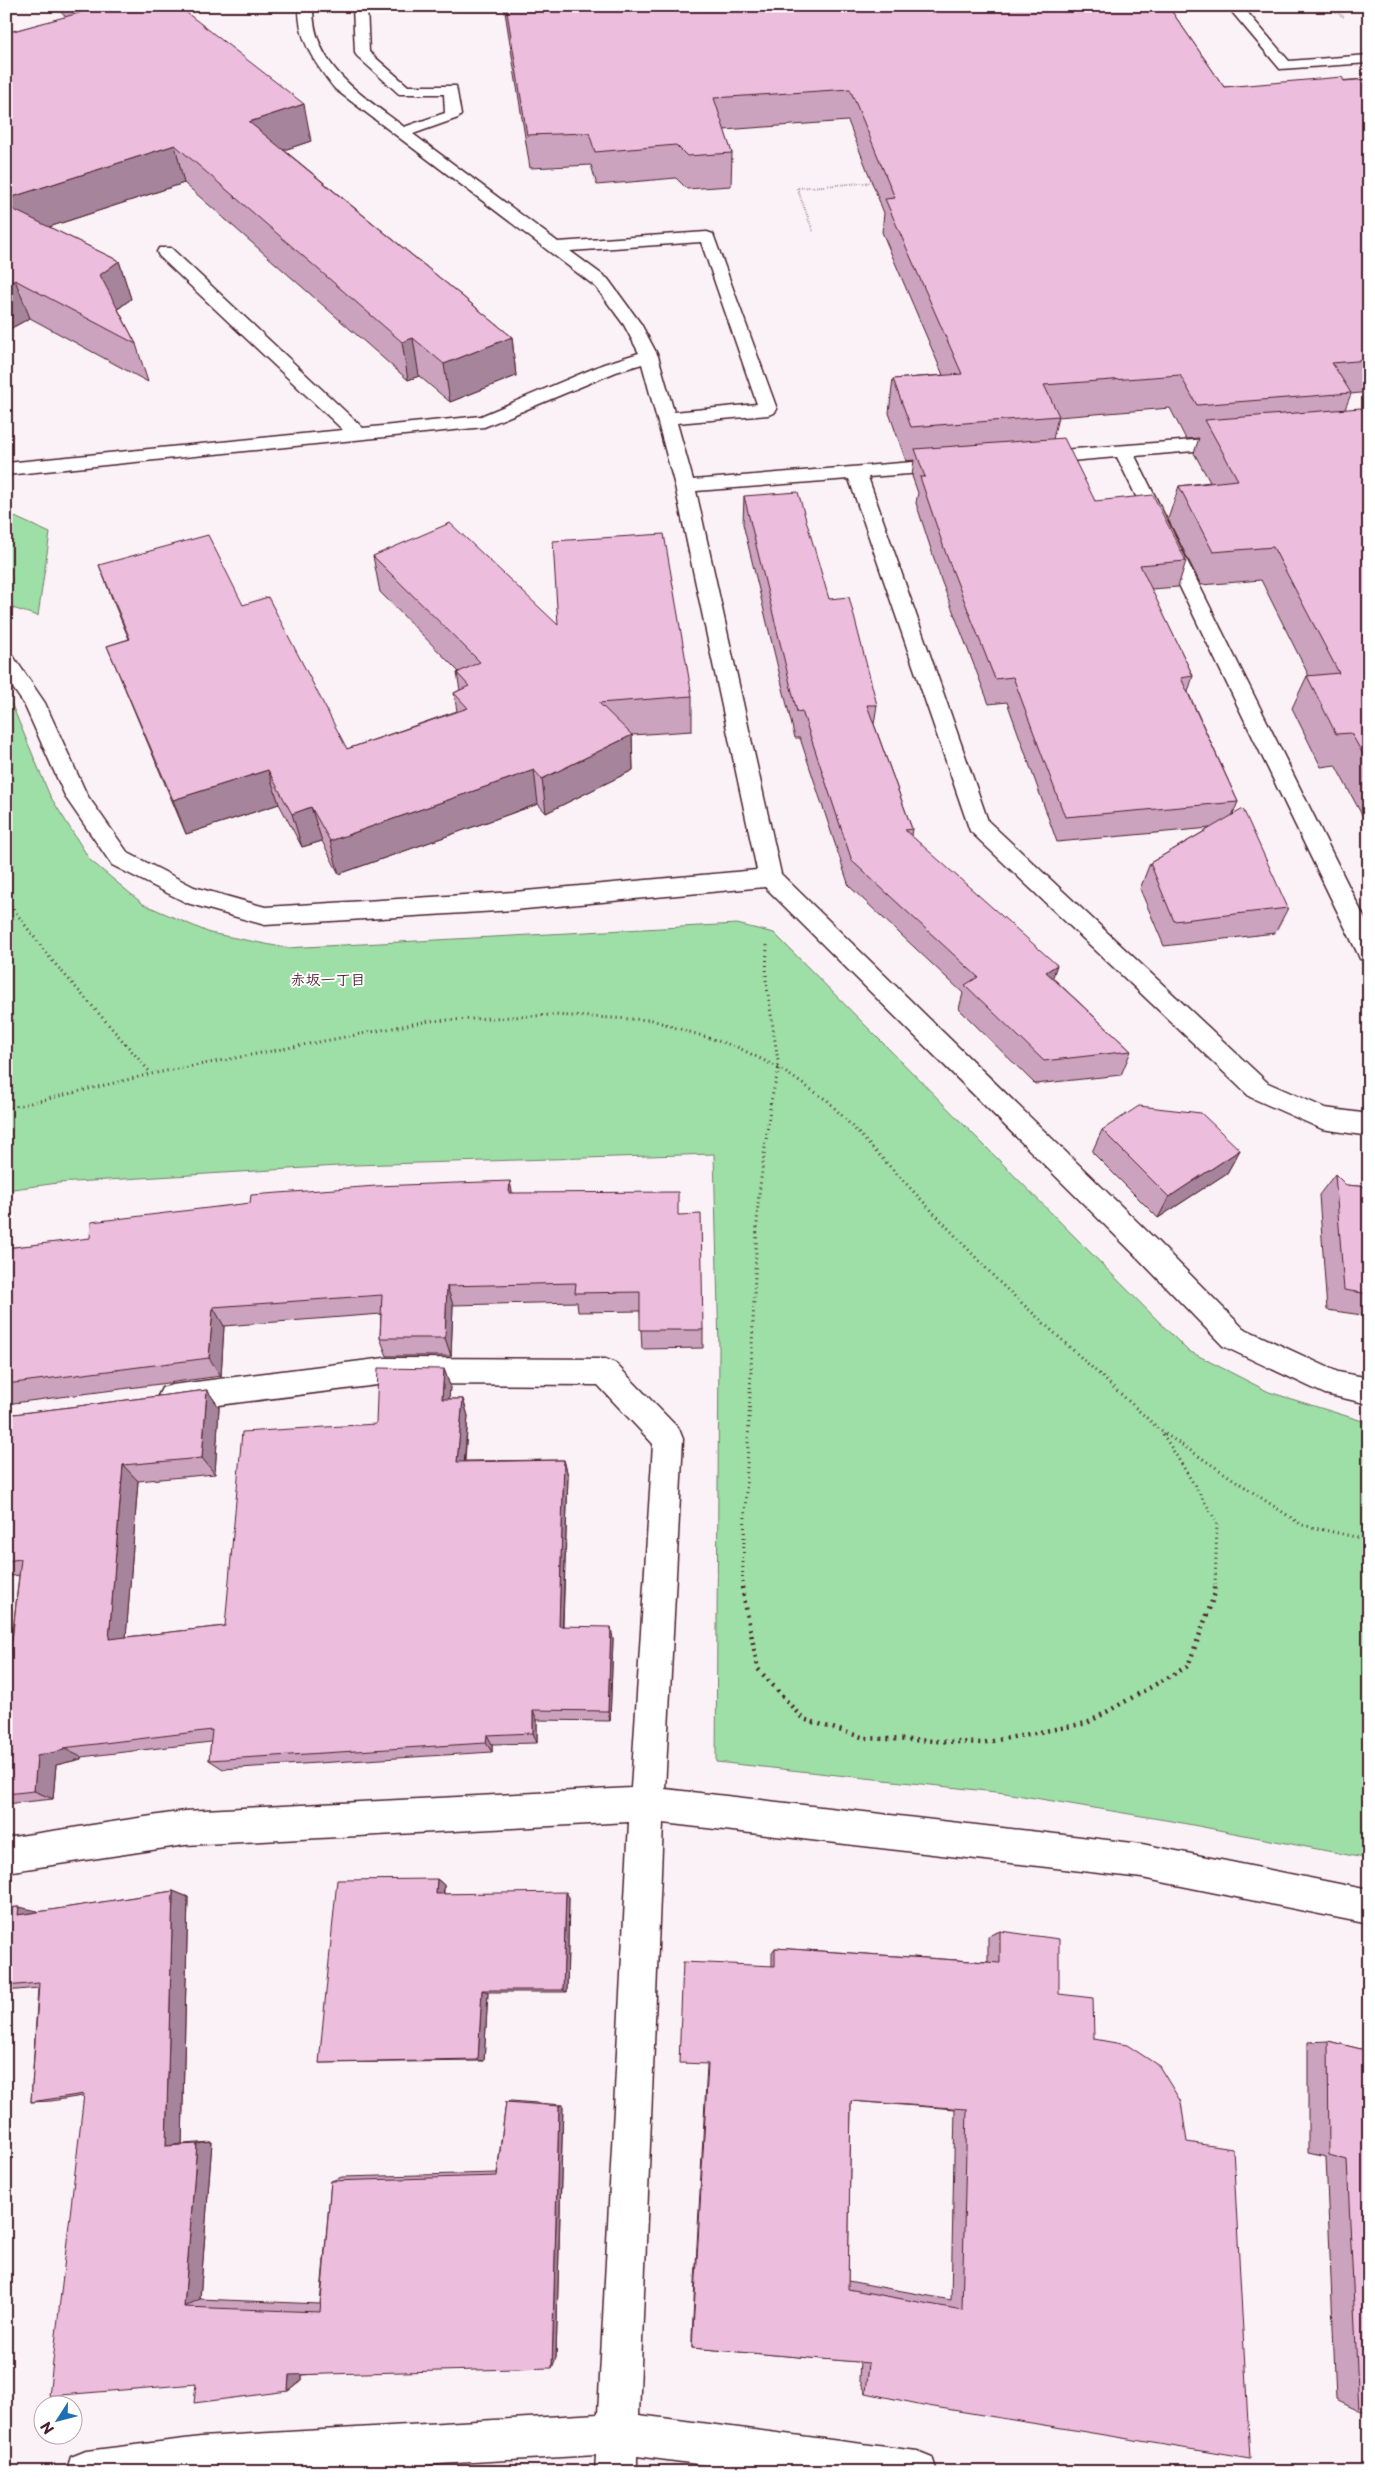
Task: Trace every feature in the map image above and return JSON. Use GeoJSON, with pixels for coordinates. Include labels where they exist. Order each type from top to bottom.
{"type":"FeatureCollection","features":[{"type":"Feature","properties":{"kind":"street"},"geometry":{"type":"LineString","coordinates":[[306,6],[304,22],[313,51],[340,86],[602,283],[632,324],[649,356],[685,486],[770,878],[1139,1241],[1233,1338],[1335,1385],[1369,1391]]}},
{"type":"Feature","properties":{"kind":"street"},"geometry":{"type":"LineString","coordinates":[[360,6],[362,53],[404,91],[451,89],[453,114],[402,133]]}},
{"type":"Feature","properties":{"kind":"street"},"geometry":{"type":"LineString","coordinates":[[1234,6],[1285,66],[1369,59]]}},
{"type":"Feature","properties":{"kind":"street"},"geometry":{"type":"LineString","coordinates":[[555,247],[707,237],[768,409],[666,418]]}},
{"type":"Feature","properties":{"kind":"street"},"geometry":{"type":"LineString","coordinates":[[165,252],[359,434]]}},
{"type":"Feature","properties":{"kind":"street"},"geometry":{"type":"LineString","coordinates":[[6,469],[484,421],[610,368],[649,356]]}},
{"type":"Feature","properties":{"kind":"street"},"geometry":{"type":"LineString","coordinates":[[1015,460],[1251,442]]}},
{"type":"Feature","properties":{"kind":"street"},"geometry":{"type":"LineString","coordinates":[[1123,452],[1369,952]]}},
{"type":"Feature","properties":{"kind":"street"},"geometry":{"type":"LineString","coordinates":[[685,486],[966,464]]}},
{"type":"Feature","properties":{"kind":"street"},"geometry":{"type":"LineString","coordinates":[[857,473],[978,825],[1259,1090],[1322,1118],[1369,1125]]}},
{"type":"Feature","properties":{"kind":"street"},"geometry":{"type":"LineString","coordinates":[[6,661],[34,703],[76,798],[120,859],[187,894],[265,916],[514,902],[770,878]]}},
{"type":"Feature","properties":{"kind":"street"},"geometry":{"type":"LineString","coordinates":[[142,1401],[385,1371],[605,1372],[668,1439],[647,1804],[616,2472]]}},
{"type":"Feature","properties":{"kind":"street"},"geometry":{"type":"LineString","coordinates":[[6,1855],[185,1828],[647,1804],[1142,1860],[1369,1907]]}},
{"type":"Feature","properties":{"kind":"street"},"geometry":{"type":"LineString","coordinates":[[86,2472],[201,2457],[618,2433],[917,2472]]}},
{"type":"Feature","properties":{"kind":"path"},"geometry":{"type":"LineString","coordinates":[[813,231],[797,188],[875,182]]}},
{"type":"Feature","properties":{"kind":"path"},"geometry":{"type":"LineString","coordinates":[[770,878],[766,980],[779,1068],[771,1101],[758,1202],[742,1582],[758,1669],[803,1719],[865,1738],[982,1742],[1087,1723],[1188,1666],[1215,1593],[1217,1522],[1161,1431]]}},
{"type":"Feature","properties":{"kind":"path"},"geometry":{"type":"LineString","coordinates":[[6,899],[74,988],[151,1074]]}},
{"type":"Feature","properties":{"kind":"path"},"geometry":{"type":"LineString","coordinates":[[6,1109],[151,1074],[429,1021],[554,1016],[652,1020],[737,1047],[779,1068],[828,1101],[999,1282],[1161,1431],[1302,1526],[1369,1540]]}},
{"type":"Feature","properties":{"kind":"green space"},"geometry":{"type":"Polygon","coordinates":[[[6,513],[50,533],[38,616],[6,606],[6,513]]]}},
{"type":"Feature","properties":{"kind":"green space"},"geometry":{"type":"Polygon","coordinates":[[[6,691],[50,796],[90,860],[143,904],[210,933],[286,948],[737,924],[774,933],[1187,1350],[1269,1392],[1369,1423],[1369,1859],[1177,1822],[1005,1793],[716,1762],[719,1348],[714,1154],[355,1165],[58,1183],[6,1190],[6,691]]]}},
{"type":"Feature","properties":{"kind":"building"},"geometry":{"type":"Polygon","coordinates":[[[86,6],[178,6],[304,104],[249,122],[512,337],[444,364],[413,338],[402,342],[175,145],[6,199],[6,33],[90,10],[86,6]]]}},
{"type":"Feature","properties":{"kind":"building"},"geometry":{"type":"Polygon","coordinates":[[[506,6],[1168,6],[1224,87],[1342,77],[1344,81],[1369,79],[1369,360],[1332,363],[1351,393],[1197,405],[1180,375],[1044,385],[1059,416],[911,427],[893,379],[962,374],[885,199],[895,198],[850,89],[714,98],[732,153],[687,156],[676,145],[595,152],[589,133],[527,135],[506,6]]]}},
{"type":"Feature","properties":{"kind":"building"},"geometry":{"type":"Polygon","coordinates":[[[6,206],[119,261],[100,275],[136,344],[15,280],[6,285],[6,206]]]}},
{"type":"Feature","properties":{"kind":"building"},"geometry":{"type":"Polygon","coordinates":[[[1361,408],[1369,420],[1369,765],[1351,733],[1336,734],[1307,676],[1339,673],[1273,547],[1213,552],[1179,486],[1238,480],[1205,420],[1361,408]]]}},
{"type":"Feature","properties":{"kind":"building"},"geometry":{"type":"Polygon","coordinates":[[[1064,438],[1095,501],[1153,495],[1186,561],[1140,565],[1193,676],[1181,678],[1238,802],[1065,817],[1013,677],[995,679],[946,554],[920,477],[925,477],[915,449],[1064,438]]]}},
{"type":"Feature","properties":{"kind":"building"},"geometry":{"type":"Polygon","coordinates":[[[798,492],[829,599],[849,597],[877,705],[867,705],[912,829],[905,830],[1057,965],[1046,972],[1131,1051],[1044,1061],[965,985],[978,977],[852,861],[802,711],[797,712],[744,496],[798,492]]]}},
{"type":"Feature","properties":{"kind":"building"},"geometry":{"type":"Polygon","coordinates":[[[450,523],[558,625],[553,541],[664,534],[692,696],[599,703],[632,735],[542,779],[534,770],[330,841],[311,807],[292,814],[268,770],[173,800],[107,646],[130,639],[99,565],[208,535],[243,605],[268,597],[347,749],[468,708],[454,693],[469,686],[457,673],[480,662],[373,556],[450,523]]]}},
{"type":"Feature","properties":{"kind":"building"},"geometry":{"type":"Polygon","coordinates":[[[1243,809],[1288,908],[1174,921],[1150,863],[1243,809]]]}},
{"type":"Feature","properties":{"kind":"building"},"geometry":{"type":"Polygon","coordinates":[[[1139,1106],[1201,1113],[1240,1150],[1169,1197],[1102,1130],[1139,1106]]]}},
{"type":"Feature","properties":{"kind":"building"},"geometry":{"type":"Polygon","coordinates":[[[1335,1174],[1346,1185],[1369,1187],[1369,1294],[1344,1290],[1335,1174]]]}},
{"type":"Feature","properties":{"kind":"building"},"geometry":{"type":"Polygon","coordinates":[[[510,1181],[509,1193],[678,1192],[678,1215],[701,1214],[703,1330],[640,1330],[640,1292],[575,1293],[576,1283],[447,1286],[445,1338],[380,1338],[382,1295],[213,1307],[209,1358],[6,1384],[6,1248],[90,1238],[91,1222],[250,1203],[251,1195],[376,1186],[510,1181]]]}},
{"type":"Feature","properties":{"kind":"building"},"geometry":{"type":"Polygon","coordinates":[[[378,1368],[444,1369],[442,1399],[463,1399],[457,1462],[564,1460],[559,1626],[611,1627],[608,1711],[533,1710],[533,1733],[487,1735],[486,1743],[209,1760],[212,1730],[63,1748],[64,1750],[37,1756],[34,1791],[6,1794],[6,1695],[21,1559],[6,1561],[6,1415],[207,1390],[202,1458],[123,1465],[109,1639],[225,1626],[242,1432],[376,1424],[378,1368]]]}},
{"type":"Feature","properties":{"kind":"building"},"geometry":{"type":"Polygon","coordinates":[[[437,1879],[436,1894],[566,1892],[563,1990],[482,1990],[478,2060],[319,2063],[337,1880],[437,1879]]]}},
{"type":"Feature","properties":{"kind":"building"},"geometry":{"type":"Polygon","coordinates":[[[173,1891],[166,2146],[197,2144],[184,2307],[320,2312],[331,2181],[497,2176],[506,2102],[559,2106],[552,2368],[289,2375],[288,2391],[194,2403],[196,2384],[49,2396],[84,2094],[31,2102],[39,1983],[6,1986],[6,1908],[19,1907],[18,1915],[173,1891]]]}},
{"type":"Feature","properties":{"kind":"building"},"geometry":{"type":"Polygon","coordinates":[[[1000,1931],[1059,1939],[1059,1994],[1093,1998],[1094,2039],[1127,2045],[1159,2066],[1181,2102],[1187,2142],[1233,2149],[1250,2459],[928,2406],[866,2393],[869,2363],[692,2348],[708,2064],[679,2063],[683,1962],[775,1966],[775,1948],[1000,1963],[1000,1931]],[[851,2101],[848,2289],[962,2310],[967,2109],[851,2101]]]}},
{"type":"Feature","properties":{"kind":"building"},"geometry":{"type":"Polygon","coordinates":[[[1328,2041],[1369,2051],[1369,2413],[1359,2411],[1347,2160],[1329,2155],[1328,2041]]]}},
{"type":"Feature","properties":{"kind":"district","name":"赤坂一丁目"},"geometry":{"type":"Point","coordinates":[328,978]}}]}
